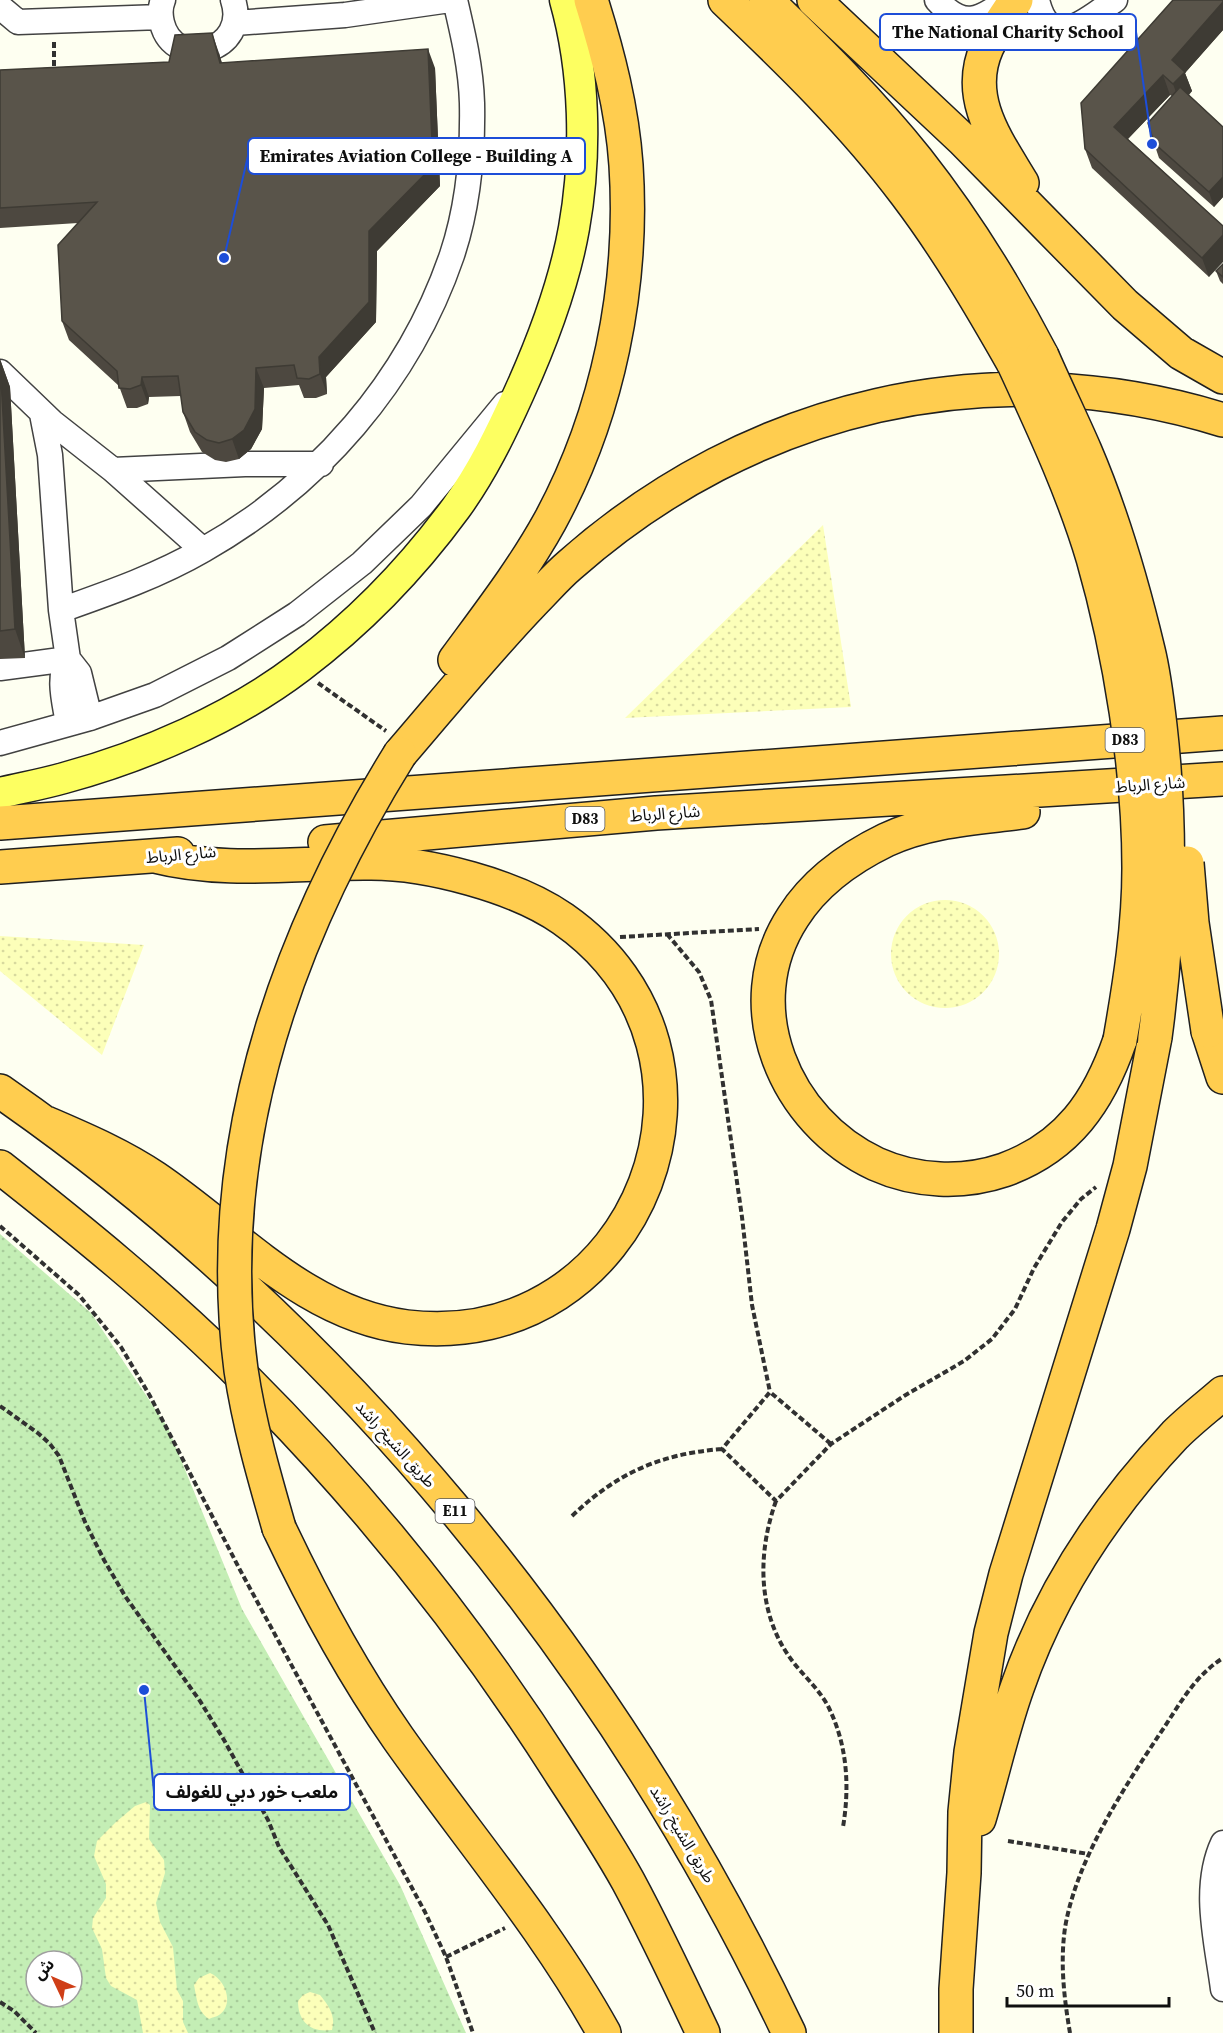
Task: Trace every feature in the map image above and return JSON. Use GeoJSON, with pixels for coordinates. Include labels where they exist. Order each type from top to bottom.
{"type":"FeatureCollection","features":[{"type":"Feature","properties":{"kind":"highway"},"geometry":{"type":"LineString","coordinates":[[591,0],[605,44],[618,104],[626,165],[627,226],[624,277],[613,347],[597,406],[576,464],[550,520],[519,573],[436,686],[414,723],[395,744],[311,923],[266,1045],[248,1125],[237,1218],[235,1288],[241,1369],[256,1450],[279,1528],[324,1619],[365,1689],[399,1739],[545,1937],[604,2033]]}},
{"type":"Feature","properties":{"kind":"highway"},"geometry":{"type":"LineString","coordinates":[[725,0],[770,43],[864,141],[906,193],[951,258],[1028,360],[1085,452],[1104,501],[1138,611],[1149,651],[1157,702],[1163,757],[1168,869],[1164,970],[1155,1037],[1130,1166],[1110,1240],[1006,1574],[991,1633],[971,1752],[965,1812],[964,1873],[958,1930],[956,2033]]}},
{"type":"Feature","properties":{"kind":"highway"},"geometry":{"type":"LineString","coordinates":[[766,0],[855,88],[916,159],[997,274],[1028,360],[1045,431],[1092,557],[1109,622],[1132,757],[1139,868],[1134,946],[1120,1040],[1099,1091],[1064,1135],[1042,1152],[1017,1165],[990,1174],[963,1179],[935,1179],[910,1176],[863,1158],[822,1128],[791,1089],[780,1066],[770,1024],[769,991],[773,966],[788,927],[807,898],[824,879],[844,864],[888,839],[911,831],[952,821],[1094,804],[1120,799],[1171,783]]}},
{"type":"Feature","properties":{"kind":"highway"},"geometry":{"type":"LineString","coordinates":[[814,0],[963,140],[1125,305],[1181,353],[1223,377]]}},
{"type":"Feature","properties":{"kind":"highway"},"geometry":{"type":"LineString","coordinates":[[1016,0],[986,49],[979,78],[980,98],[985,117],[994,135],[1049,229]]}},
{"type":"Feature","properties":{"kind":"highway"},"geometry":{"type":"LineString","coordinates":[[395,744],[569,566],[633,513],[704,470],[779,435],[857,409],[939,393],[1021,388],[1104,393],[1185,408],[1223,420]]}},
{"type":"Feature","properties":{"kind":"highway"},"geometry":{"type":"LineString","coordinates":[[1157,702],[1167,729],[1181,785],[1192,923],[1208,1031],[1223,1077]]}},
{"type":"Feature","properties":{"kind":"highway","name":"D83"},"geometry":{"type":"LineString","coordinates":[[0,823],[1223,733]]}},
{"type":"Feature","properties":{"kind":"highway","name":"شارع الرباط"},"geometry":{"type":"LineString","coordinates":[[0,867],[657,813],[1223,779]]}},
{"type":"Feature","properties":{"kind":"highway"},"geometry":{"type":"LineString","coordinates":[[45,1123],[119,1157],[153,1176],[272,1267],[303,1287],[336,1305],[370,1319],[405,1327],[440,1329],[476,1325],[510,1316],[553,1296],[573,1283],[600,1259],[622,1231],[634,1210],[652,1167],[660,1120],[661,1096],[658,1061],[648,1027],[633,994],[614,965],[589,939],[561,917],[531,900],[459,876],[417,867],[375,863],[225,867],[179,862],[155,856]]}},
{"type":"Feature","properties":{"kind":"highway","name":"طريق الشيخ راشد"},"geometry":{"type":"LineString","coordinates":[[0,1091],[134,1193],[217,1263],[297,1339],[373,1417],[445,1498],[504,1570],[567,1654],[613,1721],[711,1879],[755,1961],[789,2033]]}},
{"type":"Feature","properties":{"kind":"highway"},"geometry":{"type":"LineString","coordinates":[[0,1167],[78,1227],[148,1287],[232,1366],[305,1440],[430,1586],[521,1711],[586,1813],[626,1879],[668,1957],[703,2033]]}},
{"type":"Feature","properties":{"kind":"highway"},"geometry":{"type":"LineString","coordinates":[[964,1873],[1017,1688],[1046,1618],[1082,1552],[1126,1490],[1177,1434],[1223,1393]]}},
{"type":"Feature","properties":{"kind":"main road"},"geometry":{"type":"LineString","coordinates":[[0,793],[63,779],[125,759],[175,738],[243,704],[298,668],[357,621],[410,566],[450,515],[497,442],[528,373],[554,305],[574,227],[583,148],[579,68],[566,0]]}},
{"type":"Feature","properties":{"kind":"street"},"geometry":{"type":"LineString","coordinates":[[0,7],[18,22],[54,21],[162,8],[164,30],[171,40],[182,48],[195,51],[208,50],[220,44],[230,35],[234,11],[345,15],[450,0]]}},
{"type":"Feature","properties":{"kind":"street"},"geometry":{"type":"LineString","coordinates":[[61,610],[134,583],[203,550],[244,525],[283,496],[321,464],[366,411],[405,354],[434,302],[452,254],[464,204],[471,152],[472,101],[466,50],[455,0]]}},
{"type":"Feature","properties":{"kind":"street"},"geometry":{"type":"LineString","coordinates":[[937,0],[948,12],[963,19],[979,19],[1007,0]]}},
{"type":"Feature","properties":{"kind":"street"},"geometry":{"type":"LineString","coordinates":[[1037,0],[1045,21],[1053,28],[1064,30],[1083,23],[1115,0]]}},
{"type":"Feature","properties":{"kind":"street"},"geometry":{"type":"LineString","coordinates":[[0,372],[42,414],[103,463],[203,550]]}},
{"type":"Feature","properties":{"kind":"street"},"geometry":{"type":"LineString","coordinates":[[0,743],[79,721],[155,695],[228,658],[297,614],[362,563],[421,506],[474,444],[528,373]]}},
{"type":"Feature","properties":{"kind":"street"},"geometry":{"type":"LineString","coordinates":[[42,414],[49,444],[61,610],[68,659],[79,674],[79,721]]}},
{"type":"Feature","properties":{"kind":"street"},"geometry":{"type":"LineString","coordinates":[[51,476],[55,468],[68,457],[86,454],[103,463],[321,464]]}},
{"type":"Feature","properties":{"kind":"street"},"geometry":{"type":"LineString","coordinates":[[0,668],[68,659]]}},
{"type":"Feature","properties":{"kind":"street"},"geometry":{"type":"LineString","coordinates":[[1223,1843],[1217,1856],[1212,1881],[1223,1989]]}},
{"type":"Feature","properties":{"kind":"path"},"geometry":{"type":"LineString","coordinates":[[54,21],[54,74]]}},
{"type":"Feature","properties":{"kind":"path"},"geometry":{"type":"LineString","coordinates":[[333,694],[395,744]]}},
{"type":"Feature","properties":{"kind":"path"},"geometry":{"type":"LineString","coordinates":[[589,939],[788,927]]}},
{"type":"Feature","properties":{"kind":"path"},"geometry":{"type":"LineString","coordinates":[[668,934],[699,972],[711,999],[752,1305],[770,1392],[831,1444]]}},
{"type":"Feature","properties":{"kind":"path"},"geometry":{"type":"LineString","coordinates":[[843,1827],[846,1806],[846,1763],[835,1722],[816,1687],[789,1656],[772,1623],[768,1605],[763,1565],[769,1521],[777,1501],[831,1444],[903,1396],[964,1361],[992,1339],[1015,1308],[1046,1246],[1062,1222],[1081,1199],[1099,1184],[1130,1166]]}},
{"type":"Feature","properties":{"kind":"path"},"geometry":{"type":"LineString","coordinates":[[0,1226],[79,1294],[121,1347],[150,1396],[239,1568],[398,1861],[446,1957],[473,2033]]}},
{"type":"Feature","properties":{"kind":"path"},"geometry":{"type":"LineString","coordinates":[[572,1516],[608,1485],[640,1467],[674,1455],[722,1449],[770,1392]]}},
{"type":"Feature","properties":{"kind":"path"},"geometry":{"type":"LineString","coordinates":[[0,1406],[39,1434],[59,1456],[104,1560],[125,1596],[200,1701],[224,1740],[268,1820],[284,1855],[328,1925],[375,2033]]}},
{"type":"Feature","properties":{"kind":"path"},"geometry":{"type":"LineString","coordinates":[[722,1449],[777,1501]]}},
{"type":"Feature","properties":{"kind":"path"},"geometry":{"type":"LineString","coordinates":[[1070,2033],[1062,1966],[1066,1928],[1074,1890],[1089,1854],[1133,1774],[1193,1684],[1207,1668],[1223,1658]]}},
{"type":"Feature","properties":{"kind":"path"},"geometry":{"type":"LineString","coordinates":[[1008,1841],[1089,1854]]}},
{"type":"Feature","properties":{"kind":"path"},"geometry":{"type":"LineString","coordinates":[[446,1957],[505,1928]]}},
{"type":"Feature","properties":{"kind":"path"},"geometry":{"type":"LineString","coordinates":[[0,2002],[14,2011],[36,2033]]}},
{"type":"Feature","properties":{"kind":"shaded area"},"geometry":{"type":"Polygon","coordinates":[[[0,1234],[91,1313],[168,1428],[242,1609],[400,1885],[466,2033],[0,2033],[0,1234]]]}},
{"type":"Feature","properties":{"kind":"sand"},"geometry":{"type":"Polygon","coordinates":[[[823,525],[851,707],[625,718],[823,525]]]}},
{"type":"Feature","properties":{"kind":"sand"},"geometry":{"type":"Polygon","coordinates":[[[945,900],[965,905],[983,916],[994,934],[999,954],[994,974],[983,992],[965,1003],[945,1008],[925,1003],[907,992],[896,974],[891,954],[896,934],[907,916],[925,905],[945,900]]]}},
{"type":"Feature","properties":{"kind":"sand"},"geometry":{"type":"Polygon","coordinates":[[[0,936],[144,945],[102,1055],[0,971],[0,936]]]}},
{"type":"Feature","properties":{"kind":"sand"},"geometry":{"type":"Polygon","coordinates":[[[146,1802],[150,1805],[149,1839],[164,1860],[165,1873],[156,1903],[160,1922],[173,1947],[177,1990],[183,2001],[183,2022],[188,2033],[143,2033],[137,2000],[111,1986],[106,1978],[102,1949],[92,1928],[93,1918],[106,1898],[106,1884],[94,1856],[97,1841],[135,1806],[146,1802]]]}},
{"type":"Feature","properties":{"kind":"sand"},"geometry":{"type":"Polygon","coordinates":[[[210,1973],[224,1986],[227,1998],[224,2010],[218,2016],[209,2019],[200,2008],[194,1985],[199,1978],[210,1973]]]}},
{"type":"Feature","properties":{"kind":"sand"},"geometry":{"type":"Polygon","coordinates":[[[310,1992],[320,1995],[329,2007],[333,2020],[332,2030],[317,2030],[303,2020],[298,2001],[310,1992]]]}},
{"type":"Feature","properties":{"kind":"building"},"geometry":{"type":"Polygon","coordinates":[[[1173,0],[1223,0],[1223,2],[1172,60],[1185,72],[1173,84],[1163,75],[1114,127],[1223,226],[1223,235],[1202,258],[1085,149],[1081,103],[1173,0]]]}},
{"type":"Feature","properties":{"kind":"building"},"geometry":{"type":"Polygon","coordinates":[[[212,33],[220,63],[428,49],[433,166],[369,231],[369,302],[319,357],[320,374],[309,379],[297,378],[294,365],[256,368],[255,409],[244,430],[232,439],[219,443],[207,440],[195,432],[183,412],[178,376],[142,377],[141,385],[130,389],[119,388],[117,371],[62,321],[58,245],[97,202],[0,208],[0,70],[169,62],[175,35],[212,33]]]}},
{"type":"Feature","properties":{"kind":"building"},"geometry":{"type":"Polygon","coordinates":[[[1180,87],[1223,127],[1223,177],[1209,192],[1154,143],[1148,123],[1180,87]]]}},
{"type":"Feature","properties":{"kind":"building"},"geometry":{"type":"Polygon","coordinates":[[[1223,264],[1223,277],[1216,271],[1223,264]]]}},
{"type":"Feature","properties":{"kind":"building"},"geometry":{"type":"Polygon","coordinates":[[[0,361],[15,629],[0,631],[0,361]]]}},
{"type":"Feature","properties":{"kind":"place","name":"The National Charity School"},"geometry":{"type":"Point","coordinates":[1152,144]}},
{"type":"Feature","properties":{"kind":"place","name":"Emirates Aviation College - Building A"},"geometry":{"type":"Point","coordinates":[224,258]}},
{"type":"Feature","properties":{"kind":"place","name":"ملعب خور دبي للغولف"},"geometry":{"type":"Point","coordinates":[144,1690]}}]}
